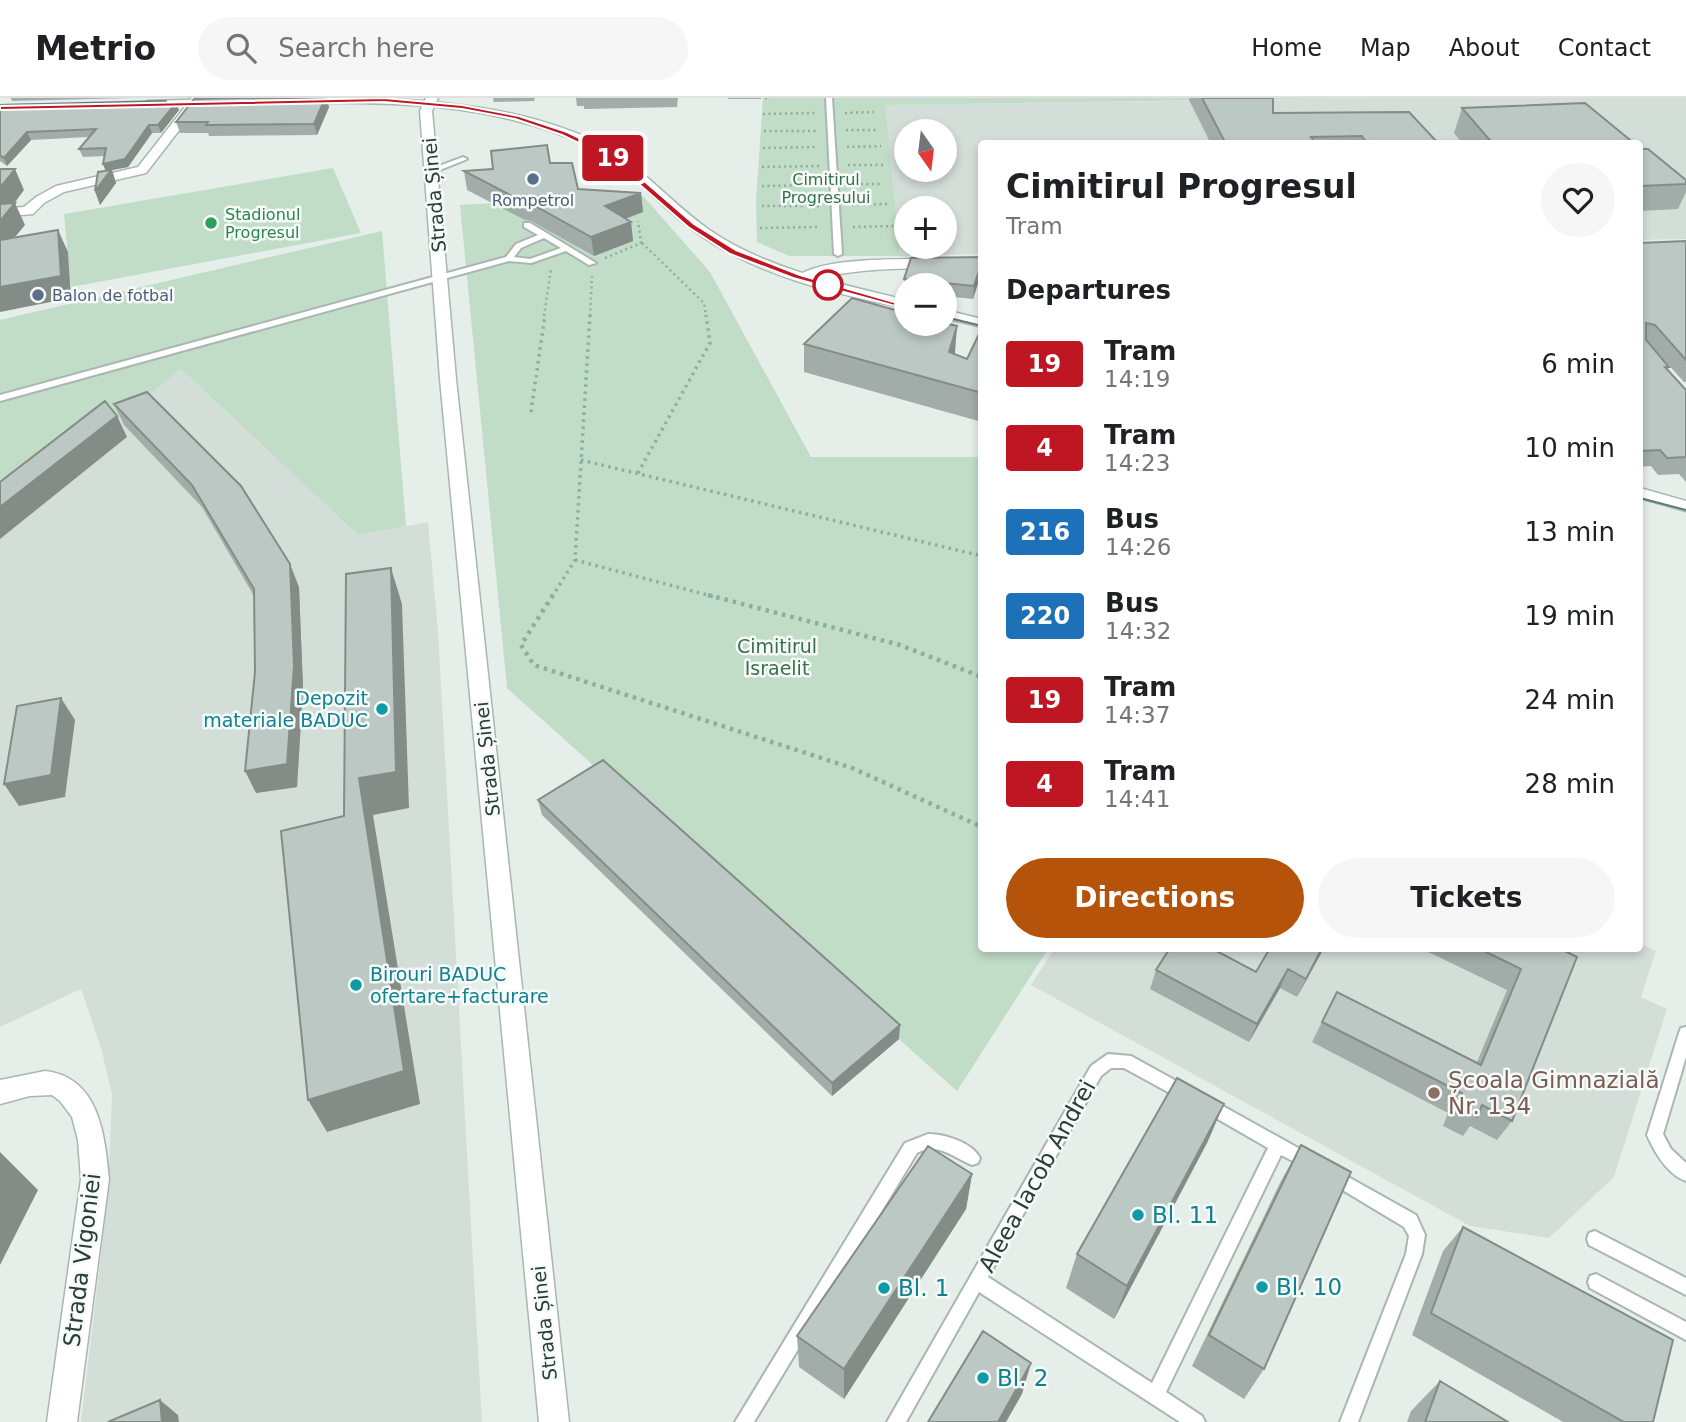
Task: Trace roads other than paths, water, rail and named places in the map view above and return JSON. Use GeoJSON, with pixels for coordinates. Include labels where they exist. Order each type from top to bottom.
{"type":"FeatureCollection","features":[{"type":"Feature","properties":{"kind":"street"},"geometry":{"type":"LineString","coordinates":[[139,104],[196,100],[234,102]]}},
{"type":"Feature","properties":{"kind":"street"},"geometry":{"type":"LineString","coordinates":[[0,213],[28,211],[49,194],[60,189],[142,170],[196,100]]}},
{"type":"Feature","properties":{"kind":"street"},"geometry":{"type":"LineString","coordinates":[[287,100],[430,100],[516,116],[587,142],[624,162],[711,237],[750,258],[804,277],[894,301]]}},
{"type":"Feature","properties":{"kind":"street","name":"Strada Șinei"},"geometry":{"type":"LineString","coordinates":[[430,100],[426,111],[471,614],[554,1422]]}},
{"type":"Feature","properties":{"kind":"street"},"geometry":{"type":"LineString","coordinates":[[804,277],[821,271],[858,266],[978,264]]}},
{"type":"Feature","properties":{"kind":"street"},"geometry":{"type":"LineString","coordinates":[[957,317],[978,322]]}},
{"type":"Feature","properties":{"kind":"street"},"geometry":{"type":"LineString","coordinates":[[1643,494],[1686,506]]}},
{"type":"Feature","properties":{"kind":"street","name":"Strada Vigoniei"},"geometry":{"type":"LineString","coordinates":[[0,1092],[24,1086],[58,1085],[74,1096],[83,1112],[93,1144],[95,1178],[62,1422]]}},
{"type":"Feature","properties":{"kind":"lane"},"geometry":{"type":"LineString","coordinates":[[829,98],[838,254]]}},
{"type":"Feature","properties":{"kind":"lane"},"geometry":{"type":"LineString","coordinates":[[432,170],[463,159]]}},
{"type":"Feature","properties":{"kind":"lane"},"geometry":{"type":"LineString","coordinates":[[527,225],[592,263]]}},
{"type":"Feature","properties":{"kind":"lane"},"geometry":{"type":"LineString","coordinates":[[509,258],[512,250],[545,236]]}},
{"type":"Feature","properties":{"kind":"lane"},"geometry":{"type":"LineString","coordinates":[[0,398],[509,258],[531,261],[568,248]]}},
{"type":"Feature","properties":{"kind":"lane"},"geometry":{"type":"LineString","coordinates":[[1686,1033],[1655,1135],[1665,1154],[1686,1174]]}},
{"type":"Feature","properties":{"kind":"lane"},"geometry":{"type":"LineString","coordinates":[[1097,1071],[1108,1061],[1126,1061],[1278,1144],[1410,1221],[1417,1235],[1414,1254],[1349,1422]]}},
{"type":"Feature","properties":{"kind":"lane","name":"Aleea Iacob Andrei"},"geometry":{"type":"LineString","coordinates":[[897,1422],[1097,1071]]}},
{"type":"Feature","properties":{"kind":"lane"},"geometry":{"type":"LineString","coordinates":[[744,1422],[911,1147],[928,1140],[942,1140],[972,1158]]}},
{"type":"Feature","properties":{"kind":"lane"},"geometry":{"type":"LineString","coordinates":[[1155,1396],[1278,1144]]}},
{"type":"Feature","properties":{"kind":"lane"},"geometry":{"type":"LineString","coordinates":[[1595,1240],[1686,1287]]}},
{"type":"Feature","properties":{"kind":"lane","name":"Aleea Iacob Andrei"},"geometry":{"type":"LineString","coordinates":[[978,1281],[1196,1422]]}},
{"type":"Feature","properties":{"kind":"lane"},"geometry":{"type":"LineString","coordinates":[[1595,1282],[1686,1331]]}},
{"type":"Feature","properties":{"kind":"tram line","name":"19"},"geometry":{"type":"LineString","coordinates":[[0,108],[384,100],[462,107],[516,117],[564,133],[610,156],[629,169],[691,226],[733,252],[768,267],[894,304]]}},
{"type":"Feature","properties":{"kind":"tram line"},"geometry":{"type":"LineString","coordinates":[[0,105],[166,101]]}},
{"type":"Feature","properties":{"kind":"tram line"},"geometry":{"type":"LineString","coordinates":[[308,101],[381,101],[454,107],[490,112],[560,132],[610,156],[691,226],[729,251],[777,272],[894,303]]}},
{"type":"Feature","properties":{"kind":"tram line"},"geometry":{"type":"LineString","coordinates":[[157,104],[210,103]]}},
{"type":"Feature","properties":{"kind":"tram line"},"geometry":{"type":"LineString","coordinates":[[957,320],[978,325]]}},
{"type":"Feature","properties":{"kind":"tram line"},"geometry":{"type":"LineString","coordinates":[[1643,499],[1686,510]]}},
{"type":"Feature","properties":{"kind":"place","name":"Rompetrol"},"geometry":{"type":"Point","coordinates":[533,179]}},
{"type":"Feature","properties":{"kind":"place","name":"Stadionul Progresul"},"geometry":{"type":"Point","coordinates":[211,223]}},
{"type":"Feature","properties":{"kind":"place","name":"Balon de fotbal"},"geometry":{"type":"Point","coordinates":[38,295]}},
{"type":"Feature","properties":{"kind":"place","name":"Depozit materiale BADUC"},"geometry":{"type":"Point","coordinates":[382,709]}},
{"type":"Feature","properties":{"kind":"place","name":"Birouri BADUC ofertare+facturare"},"geometry":{"type":"Point","coordinates":[356,985]}},
{"type":"Feature","properties":{"kind":"place","name":"Școala Gimnazială Nr. 134"},"geometry":{"type":"Point","coordinates":[1434,1093]}},
{"type":"Feature","properties":{"kind":"place","name":"Bl. 11"},"geometry":{"type":"Point","coordinates":[1138,1215]}},
{"type":"Feature","properties":{"kind":"place","name":"Bl. 10"},"geometry":{"type":"Point","coordinates":[1262,1287]}},
{"type":"Feature","properties":{"kind":"place","name":"Bl. 1"},"geometry":{"type":"Point","coordinates":[884,1288]}},
{"type":"Feature","properties":{"kind":"place","name":"Bl. 2"},"geometry":{"type":"Point","coordinates":[983,1378]}},
{"type":"Feature","properties":{"kind":"park label","name":"Cimitirul Progresului"},"geometry":{"type":"Point","coordinates":[826,188]}},
{"type":"Feature","properties":{"kind":"park label","name":"Cimitirul Israelit"},"geometry":{"type":"Point","coordinates":[777,657]}}]}
